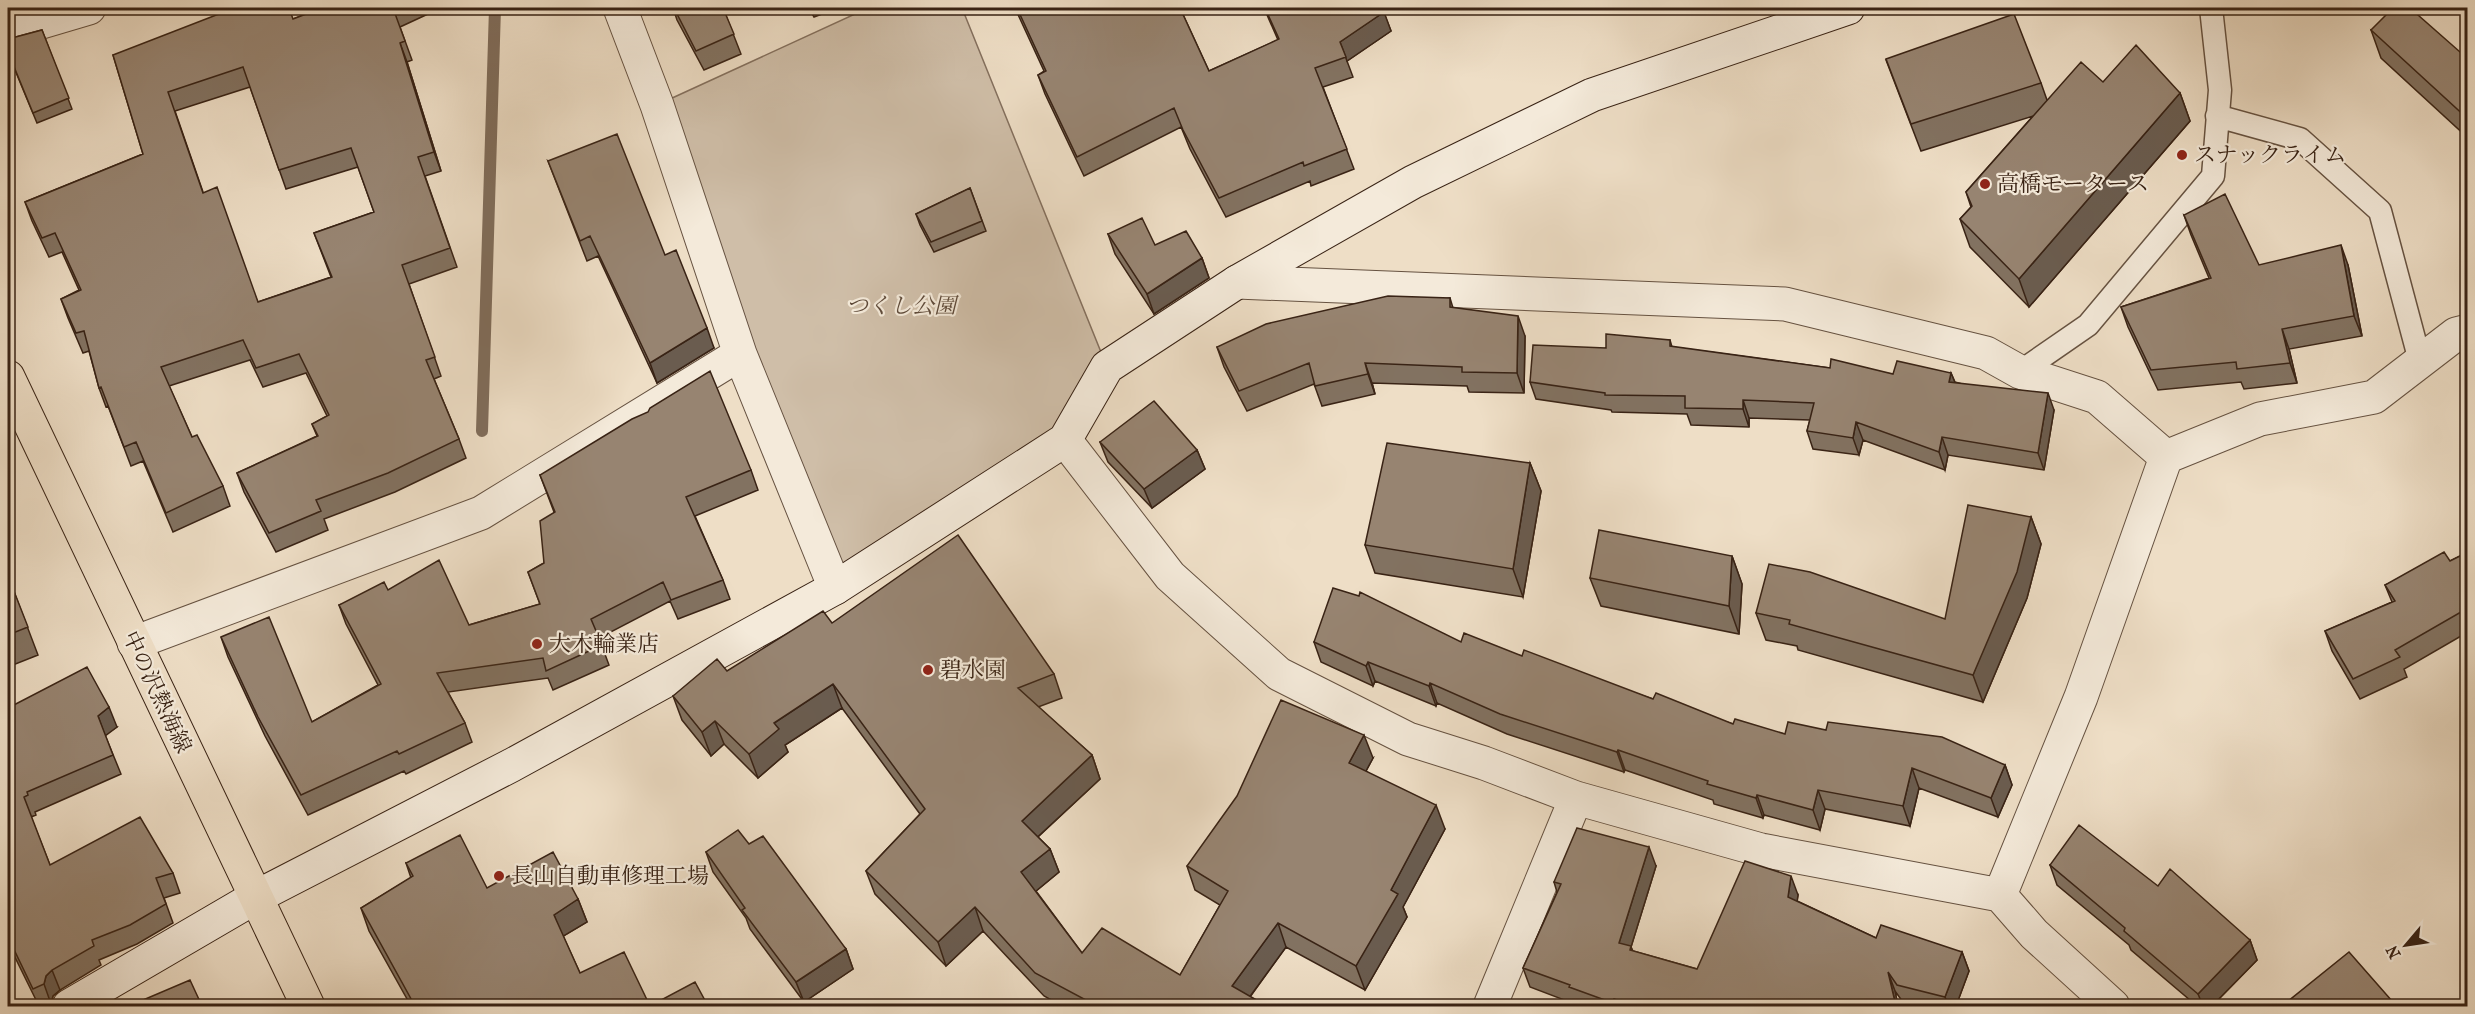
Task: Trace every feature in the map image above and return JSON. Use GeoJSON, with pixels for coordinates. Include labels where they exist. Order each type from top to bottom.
{"type":"FeatureCollection","features":[{"type":"Feature","properties":{"kind":"main road","name":"中の沢熱海線"},"geometry":{"type":"LineString","coordinates":[[11,393],[308,1006]]}},
{"type":"Feature","properties":{"kind":"street"},"geometry":{"type":"LineString","coordinates":[[8,32],[89,8]]}},
{"type":"Feature","properties":{"kind":"street"},"geometry":{"type":"LineString","coordinates":[[620,8],[657,105],[740,354],[835,588]]}},
{"type":"Feature","properties":{"kind":"street"},"geometry":{"type":"LineString","coordinates":[[69,1006],[254,898],[512,765],[835,588],[1065,440],[1107,367],[1237,282],[1413,182],[1592,95],[1817,13],[1848,8]]}},
{"type":"Feature","properties":{"kind":"street"},"geometry":{"type":"LineString","coordinates":[[1237,282],[1785,304],[1986,353],[2020,372],[2097,397],[2166,457]]}},
{"type":"Feature","properties":{"kind":"street"},"geometry":{"type":"LineString","coordinates":[[2000,895],[2081,697],[2166,457],[2260,419],[2374,397],[2456,334],[2468,331]]}},
{"type":"Feature","properties":{"kind":"street"},"geometry":{"type":"LineString","coordinates":[[134,643],[481,513],[740,354]]}},
{"type":"Feature","properties":{"kind":"street"},"geometry":{"type":"LineString","coordinates":[[1065,440],[1170,576],[1279,674],[1408,740],[1484,763],[1576,798],[1761,850],[2000,895],[2034,934],[2113,1006]]}},
{"type":"Feature","properties":{"kind":"street"},"geometry":{"type":"LineString","coordinates":[[1490,1006],[1576,798]]}},
{"type":"Feature","properties":{"kind":"lane"},"geometry":{"type":"LineString","coordinates":[[2020,372],[2088,325],[2213,176],[2220,90],[2211,8]]}},
{"type":"Feature","properties":{"kind":"lane"},"geometry":{"type":"LineString","coordinates":[[2217,116],[2300,139],[2380,211],[2420,361]]}},
{"type":"Feature","properties":{"kind":"green space","name":"つくし公園"},"geometry":{"type":"Polygon","coordinates":[[[868,8],[962,8],[1107,367],[1065,440],[835,588],[657,105],[868,8]]]}},
{"type":"Feature","properties":{"kind":"building"},"geometry":{"type":"Polygon","coordinates":[[[223,8],[289,8],[293,19],[322,8],[393,8],[405,41],[400,43],[434,152],[418,157],[450,248],[402,265],[435,357],[426,360],[459,439],[388,473],[316,500],[321,511],[269,533],[237,473],[318,436],[312,424],[329,415],[299,354],[256,368],[243,340],[161,367],[192,437],[197,435],[223,486],[166,513],[136,442],[124,447],[101,387],[99,388],[84,331],[76,333],[61,299],[81,290],[55,233],[42,238],[25,202],[143,154],[113,55],[224,12],[223,8]],[[243,67],[168,92],[203,193],[217,187],[258,302],[332,277],[314,233],[374,212],[351,148],[279,170],[243,67]]]}},
{"type":"Feature","properties":{"kind":"building"},"geometry":{"type":"Polygon","coordinates":[[[674,8],[723,8],[734,34],[696,51],[674,8]]]}},
{"type":"Feature","properties":{"kind":"building"},"geometry":{"type":"Polygon","coordinates":[[[1017,8],[1180,8],[1209,71],[1279,39],[1265,8],[1382,8],[1384,12],[1340,42],[1346,57],[1315,68],[1347,149],[1304,166],[1303,162],[1219,198],[1174,108],[1077,157],[1038,75],[1046,71],[1017,8]]]}},
{"type":"Feature","properties":{"kind":"building"},"geometry":{"type":"Polygon","coordinates":[[[2393,8],[2410,8],[2468,59],[2468,119],[2371,30],[2393,8]]]}},
{"type":"Feature","properties":{"kind":"building"},"geometry":{"type":"Polygon","coordinates":[[[2014,14],[2041,83],[1911,124],[1886,59],[2014,14]]]}},
{"type":"Feature","properties":{"kind":"building"},"geometry":{"type":"Polygon","coordinates":[[[42,30],[69,98],[33,113],[8,52],[8,39],[42,30]]]}},
{"type":"Feature","properties":{"kind":"building"},"geometry":{"type":"Polygon","coordinates":[[[2136,45],[2180,93],[2019,279],[1960,219],[1972,206],[1966,192],[2081,62],[2103,82],[2136,45]]]}},
{"type":"Feature","properties":{"kind":"building"},"geometry":{"type":"Polygon","coordinates":[[[617,134],[665,255],[676,250],[707,328],[650,363],[590,236],[580,241],[548,161],[617,134]]]}},
{"type":"Feature","properties":{"kind":"building"},"geometry":{"type":"Polygon","coordinates":[[[970,188],[982,221],[931,242],[916,214],[970,188]]]}},
{"type":"Feature","properties":{"kind":"building"},"geometry":{"type":"Polygon","coordinates":[[[2225,194],[2259,265],[2341,245],[2354,316],[2282,329],[2290,363],[2237,369],[2236,362],[2151,370],[2121,307],[2211,278],[2184,215],[2225,194]]]}},
{"type":"Feature","properties":{"kind":"building"},"geometry":{"type":"Polygon","coordinates":[[[1142,218],[1155,245],[1186,231],[1202,258],[1147,294],[1108,234],[1142,218]]]}},
{"type":"Feature","properties":{"kind":"building"},"geometry":{"type":"Polygon","coordinates":[[[1388,296],[1450,298],[1450,307],[1518,316],[1517,373],[1462,372],[1462,367],[1365,363],[1368,374],[1315,386],[1309,363],[1239,391],[1217,347],[1266,324],[1388,296]]]}},
{"type":"Feature","properties":{"kind":"building"},"geometry":{"type":"Polygon","coordinates":[[[1606,334],[1670,340],[1670,346],[1830,368],[1831,359],[1893,374],[1897,361],[1951,373],[1949,382],[2048,393],[2038,453],[1942,437],[1939,452],[1856,422],[1853,438],[1807,431],[1814,403],[1743,400],[1743,409],[1685,408],[1685,396],[1605,395],[1605,393],[1530,382],[1533,345],[1606,348],[1606,334]]]}},
{"type":"Feature","properties":{"kind":"building"},"geometry":{"type":"Polygon","coordinates":[[[710,371],[751,470],[686,497],[723,580],[671,600],[663,582],[591,619],[602,645],[546,671],[543,658],[437,673],[465,723],[399,754],[397,751],[301,795],[258,717],[221,637],[269,617],[312,722],[381,684],[339,605],[384,582],[388,590],[439,560],[469,625],[540,604],[528,572],[544,563],[540,521],[555,512],[540,475],[632,419],[648,412],[650,408],[710,371]]]}},
{"type":"Feature","properties":{"kind":"building"},"geometry":{"type":"Polygon","coordinates":[[[1154,401],[1197,450],[1144,489],[1100,442],[1154,401]]]}},
{"type":"Feature","properties":{"kind":"building"},"geometry":{"type":"Polygon","coordinates":[[[1387,443],[1530,463],[1513,569],[1365,545],[1387,443]]]}},
{"type":"Feature","properties":{"kind":"building"},"geometry":{"type":"Polygon","coordinates":[[[1968,505],[2031,517],[2017,572],[1973,675],[1789,624],[1790,620],[1756,613],[1769,564],[1810,572],[1945,619],[1968,505]]]}},
{"type":"Feature","properties":{"kind":"building"},"geometry":{"type":"Polygon","coordinates":[[[1599,530],[1732,556],[1729,606],[1590,578],[1599,530]]]}},
{"type":"Feature","properties":{"kind":"building"},"geometry":{"type":"Polygon","coordinates":[[[958,535],[1054,674],[1018,688],[1092,755],[1022,821],[1050,849],[1021,872],[1082,953],[1102,928],[1180,975],[1228,891],[1187,866],[1237,796],[1281,700],[1364,735],[1349,763],[1436,805],[1391,890],[1398,894],[1356,966],[1278,923],[1232,986],[1267,1006],[1097,1006],[1035,973],[975,907],[938,942],[866,871],[925,809],[833,684],[774,723],[779,729],[749,754],[715,721],[702,732],[673,696],[717,659],[727,671],[823,611],[832,623],[958,535]]]}},
{"type":"Feature","properties":{"kind":"building"},"geometry":{"type":"Polygon","coordinates":[[[2444,552],[2450,561],[2468,552],[2468,608],[2395,650],[2400,657],[2353,679],[2325,631],[2395,601],[2385,585],[2444,552]]]}},
{"type":"Feature","properties":{"kind":"building"},"geometry":{"type":"Polygon","coordinates":[[[8,576],[28,627],[8,635],[8,576]]]}},
{"type":"Feature","properties":{"kind":"building"},"geometry":{"type":"Polygon","coordinates":[[[1333,588],[1359,596],[1360,592],[1461,642],[1464,633],[1522,656],[1524,650],[1653,699],[1656,693],[1733,724],[1735,719],[1785,734],[1788,722],[1826,730],[1828,722],[1942,737],[2005,765],[1991,798],[1912,768],[1903,806],[1818,790],[1813,810],[1757,795],[1756,798],[1707,784],[1708,781],[1618,750],[1617,752],[1500,714],[1430,683],[1429,686],[1368,662],[1366,666],[1314,642],[1333,588]]]}},
{"type":"Feature","properties":{"kind":"building"},"geometry":{"type":"Polygon","coordinates":[[[87,667],[109,707],[98,716],[113,755],[27,792],[28,795],[24,797],[50,865],[140,817],[173,873],[156,878],[166,904],[130,925],[92,940],[94,946],[52,970],[46,976],[44,984],[33,989],[8,937],[8,708],[87,667]]]}},
{"type":"Feature","properties":{"kind":"building"},"geometry":{"type":"Polygon","coordinates":[[[2079,825],[2158,886],[2170,869],[2250,940],[2198,994],[2050,865],[2079,825]]]}},
{"type":"Feature","properties":{"kind":"building"},"geometry":{"type":"Polygon","coordinates":[[[1577,828],[1649,847],[1619,943],[1631,946],[1630,950],[1697,969],[1745,861],[1791,876],[1788,897],[1876,938],[1881,925],[1962,952],[1945,997],[1897,985],[1888,972],[1896,1006],[1637,1006],[1614,999],[1613,1003],[1523,968],[1561,884],[1554,882],[1577,828]]]}},
{"type":"Feature","properties":{"kind":"building"},"geometry":{"type":"Polygon","coordinates":[[[738,830],[749,844],[763,836],[846,949],[796,982],[742,910],[745,908],[706,852],[738,830]]]}},
{"type":"Feature","properties":{"kind":"building"},"geometry":{"type":"Polygon","coordinates":[[[460,835],[487,888],[553,852],[578,899],[554,915],[580,973],[624,952],[650,1006],[415,1006],[361,908],[413,876],[406,863],[460,835]]]}},
{"type":"Feature","properties":{"kind":"building"},"geometry":{"type":"Polygon","coordinates":[[[2349,952],[2392,1001],[2387,1006],[2282,1006],[2349,952]]]}},
{"type":"Feature","properties":{"kind":"building"},"geometry":{"type":"Polygon","coordinates":[[[190,980],[202,1006],[129,1006],[190,980]]]}},
{"type":"Feature","properties":{"kind":"building"},"geometry":{"type":"Polygon","coordinates":[[[695,982],[708,1006],[650,1006],[695,982]]]}},
{"type":"Feature","properties":{"kind":"building"},"geometry":{"type":"Polygon","coordinates":[[[1356,1001],[1367,1006],[1353,1006],[1356,1001]]]}},
{"type":"Feature","properties":{"kind":"waterway"},"geometry":{"type":"LineString","coordinates":[[482,431],[495,8]]}},
{"type":"Feature","properties":{"kind":"place","name":"スナックライム"},"geometry":{"type":"Point","coordinates":[2182,155]}},
{"type":"Feature","properties":{"kind":"place","name":"高橋モータース"},"geometry":{"type":"Point","coordinates":[1985,184]}},
{"type":"Feature","properties":{"kind":"place","name":"大木輪業店"},"geometry":{"type":"Point","coordinates":[537,644]}},
{"type":"Feature","properties":{"kind":"place","name":"碧水園"},"geometry":{"type":"Point","coordinates":[928,670]}},
{"type":"Feature","properties":{"kind":"place","name":"長山自動車修理工場"},"geometry":{"type":"Point","coordinates":[499,876]}}]}
